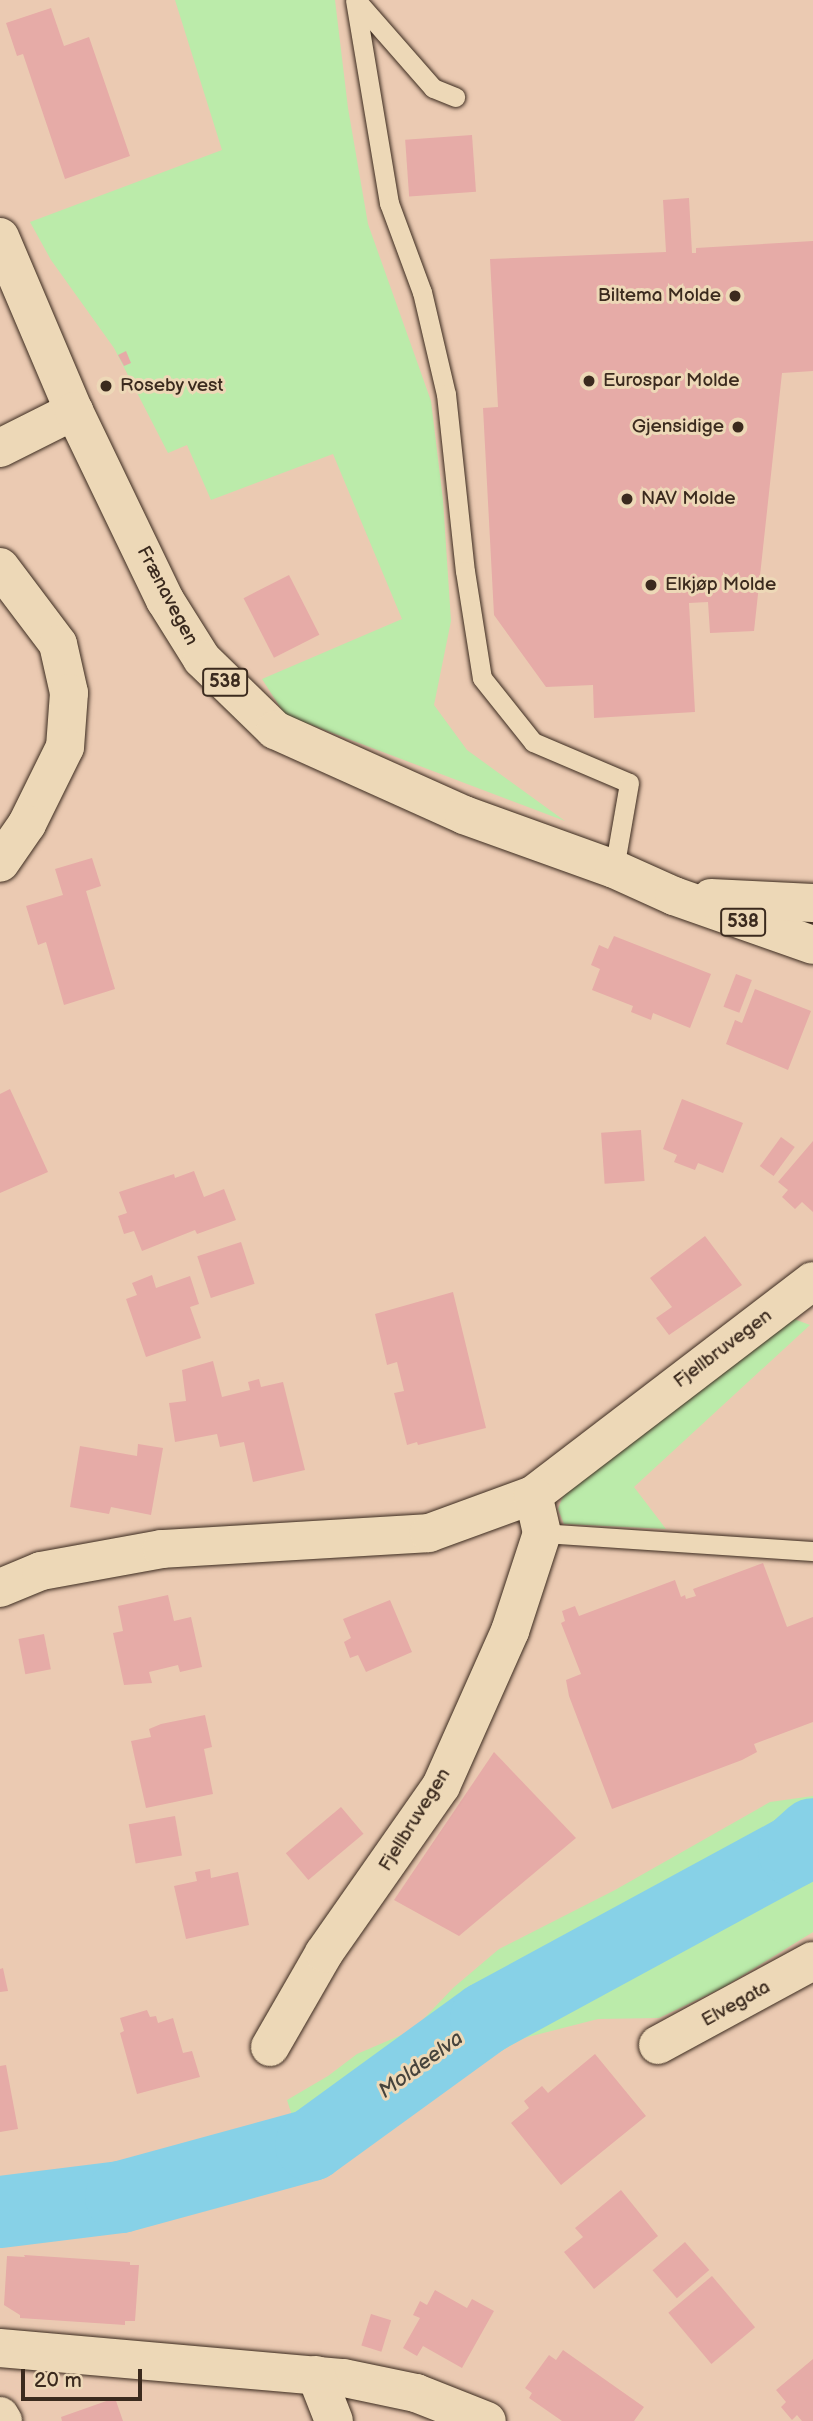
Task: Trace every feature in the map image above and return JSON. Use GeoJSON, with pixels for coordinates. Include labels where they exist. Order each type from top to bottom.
{"type":"FeatureCollection","features":[{"type":"Feature","properties":{"kind":"street","name":"Frænavegen"},"geometry":{"type":"LineString","coordinates":[[0,237],[74,411],[165,600],[202,659],[275,730],[464,815],[614,869],[674,896],[813,945]]}},
{"type":"Feature","properties":{"kind":"street"},"geometry":{"type":"LineString","coordinates":[[0,448],[74,411]]}},
{"type":"Feature","properties":{"kind":"street"},"geometry":{"type":"LineString","coordinates":[[0,567],[58,644],[69,693],[65,747],[27,824],[0,863]]}},
{"type":"Feature","properties":{"kind":"street","name":"Frænavegen"},"geometry":{"type":"LineString","coordinates":[[674,896],[813,903]]}},
{"type":"Feature","properties":{"kind":"street","name":"Fjellbruvegen"},"geometry":{"type":"LineString","coordinates":[[0,1588],[41,1571],[162,1549],[429,1533],[533,1495],[813,1281]]}},
{"type":"Feature","properties":{"kind":"street"},"geometry":{"type":"LineString","coordinates":[[533,1495],[542,1533]]}},
{"type":"Feature","properties":{"kind":"street","name":"Fjellbruvegen"},"geometry":{"type":"LineString","coordinates":[[270,2047],[324,1953],[441,1786],[510,1631],[542,1533]]}},
{"type":"Feature","properties":{"kind":"street","name":"Elvegata"},"geometry":{"type":"LineString","coordinates":[[658,2045],[813,1961]]}},
{"type":"Feature","properties":{"kind":"street"},"geometry":{"type":"LineString","coordinates":[[0,2348],[316,2375],[416,2393],[487,2421]]}},
{"type":"Feature","properties":{"kind":"street"},"geometry":{"type":"LineString","coordinates":[[316,2375],[334,2421]]}},
{"type":"Feature","properties":{"kind":"street"},"geometry":{"type":"LineString","coordinates":[[0,2416],[3,2421]]}},
{"type":"Feature","properties":{"kind":"lane"},"geometry":{"type":"LineString","coordinates":[[356,0],[433,88],[455,96]]}},
{"type":"Feature","properties":{"kind":"lane"},"geometry":{"type":"LineString","coordinates":[[356,0],[389,203],[422,292],[446,394],[458,521],[482,678],[533,741],[629,783],[614,869]]}},
{"type":"Feature","properties":{"kind":"lane"},"geometry":{"type":"LineString","coordinates":[[542,1533],[813,1551]]}},
{"type":"Feature","properties":{"kind":"green space"},"geometry":{"type":"Polygon","coordinates":[[[175,0],[335,0],[348,108],[368,224],[431,401],[443,500],[451,621],[434,705],[467,750],[565,821],[285,715],[262,679],[402,619],[333,454],[211,500],[187,445],[168,453],[114,348],[51,260],[30,222],[222,150],[175,0]]]}},
{"type":"Feature","properties":{"kind":"green space"},"geometry":{"type":"Polygon","coordinates":[[[794,1319],[810,1325],[634,1487],[666,1529],[564,1524],[558,1509],[571,1476],[794,1319]]]}},
{"type":"Feature","properties":{"kind":"green space"},"geometry":{"type":"Polygon","coordinates":[[[813,1796],[813,1932],[724,1987],[659,2018],[598,2019],[524,2038],[448,2081],[400,2120],[308,2166],[287,2100],[328,2076],[357,2054],[413,2030],[453,1988],[499,1949],[615,1890],[770,1802],[813,1796]]]}},
{"type":"Feature","properties":{"kind":"building"},"geometry":{"type":"Polygon","coordinates":[[[51,8],[64,46],[89,37],[130,156],[65,179],[23,54],[17,56],[6,23],[51,8]]]}},
{"type":"Feature","properties":{"kind":"building"},"geometry":{"type":"Polygon","coordinates":[[[472,135],[476,192],[409,197],[405,140],[472,135]]]}},
{"type":"Feature","properties":{"kind":"building"},"geometry":{"type":"Polygon","coordinates":[[[689,198],[692,253],[696,253],[696,248],[813,241],[813,371],[782,373],[754,631],[710,633],[708,602],[689,603],[695,712],[594,718],[593,685],[546,687],[494,615],[483,408],[498,407],[490,259],[666,252],[663,200],[689,198]]]}},
{"type":"Feature","properties":{"kind":"building"},"geometry":{"type":"Polygon","coordinates":[[[126,351],[131,363],[124,366],[118,355],[126,351]]]}},
{"type":"Feature","properties":{"kind":"building"},"geometry":{"type":"Polygon","coordinates":[[[289,575],[319,635],[274,658],[244,598],[289,575]]]}},
{"type":"Feature","properties":{"kind":"building"},"geometry":{"type":"Polygon","coordinates":[[[92,858],[101,886],[86,891],[115,989],[64,1005],[46,942],[38,945],[26,906],[63,895],[55,869],[92,858]]]}},
{"type":"Feature","properties":{"kind":"building"},"geometry":{"type":"Polygon","coordinates":[[[614,936],[711,974],[690,1028],[653,1013],[651,1020],[631,1012],[633,1006],[592,990],[600,969],[591,965],[599,945],[608,949],[614,936]]]}},
{"type":"Feature","properties":{"kind":"building"},"geometry":{"type":"Polygon","coordinates":[[[736,974],[752,980],[739,1013],[723,1007],[736,974]]]}},
{"type":"Feature","properties":{"kind":"building"},"geometry":{"type":"Polygon","coordinates":[[[755,989],[811,1011],[788,1070],[726,1044],[735,1020],[742,1023],[755,989]]]}},
{"type":"Feature","properties":{"kind":"building"},"geometry":{"type":"Polygon","coordinates":[[[10,1089],[48,1172],[0,1193],[0,1094],[10,1089]]]}},
{"type":"Feature","properties":{"kind":"building"},"geometry":{"type":"Polygon","coordinates":[[[682,1099],[743,1123],[723,1173],[698,1163],[695,1170],[674,1162],[677,1155],[663,1149],[682,1099]]]}},
{"type":"Feature","properties":{"kind":"building"},"geometry":{"type":"Polygon","coordinates":[[[641,1130],[645,1181],[605,1184],[601,1133],[641,1130]]]}},
{"type":"Feature","properties":{"kind":"building"},"geometry":{"type":"Polygon","coordinates":[[[781,1137],[795,1147],[774,1176],[760,1166],[781,1137]]]}},
{"type":"Feature","properties":{"kind":"building"},"geometry":{"type":"Polygon","coordinates":[[[813,1141],[813,1212],[802,1202],[795,1209],[782,1197],[788,1190],[778,1182],[813,1141]]]}},
{"type":"Feature","properties":{"kind":"building"},"geometry":{"type":"Polygon","coordinates":[[[194,1171],[204,1197],[224,1189],[236,1220],[197,1234],[195,1230],[142,1251],[134,1231],[124,1234],[118,1216],[127,1213],[119,1192],[174,1174],[175,1178],[194,1171]]]}},
{"type":"Feature","properties":{"kind":"building"},"geometry":{"type":"Polygon","coordinates":[[[705,1236],[742,1285],[669,1335],[656,1318],[672,1307],[650,1278],[705,1236]]]}},
{"type":"Feature","properties":{"kind":"building"},"geometry":{"type":"Polygon","coordinates":[[[241,1242],[255,1284],[211,1298],[197,1256],[241,1242]]]}},
{"type":"Feature","properties":{"kind":"building"},"geometry":{"type":"Polygon","coordinates":[[[152,1275],[156,1288],[190,1276],[199,1304],[190,1307],[201,1338],[146,1357],[126,1299],[137,1295],[132,1283],[152,1275]]]}},
{"type":"Feature","properties":{"kind":"building"},"geometry":{"type":"Polygon","coordinates":[[[453,1292],[486,1428],[418,1445],[417,1442],[407,1445],[394,1393],[404,1391],[397,1362],[387,1365],[375,1314],[453,1292]]]}},
{"type":"Feature","properties":{"kind":"building"},"geometry":{"type":"Polygon","coordinates":[[[213,1361],[222,1397],[250,1390],[248,1382],[259,1379],[261,1387],[283,1382],[305,1470],[253,1482],[244,1442],[220,1447],[217,1434],[175,1442],[169,1403],[186,1401],[182,1370],[213,1361]]]}},
{"type":"Feature","properties":{"kind":"building"},"geometry":{"type":"Polygon","coordinates":[[[138,1444],[163,1448],[151,1515],[111,1507],[109,1514],[70,1507],[80,1446],[137,1456],[138,1444]]]}},
{"type":"Feature","properties":{"kind":"building"},"geometry":{"type":"Polygon","coordinates":[[[763,1563],[787,1627],[813,1617],[813,1722],[754,1744],[757,1752],[742,1760],[612,1809],[569,1696],[566,1680],[581,1674],[561,1623],[565,1621],[562,1611],[575,1606],[579,1616],[675,1580],[681,1597],[685,1595],[686,1599],[696,1596],[693,1589],[763,1563]]]}},
{"type":"Feature","properties":{"kind":"building"},"geometry":{"type":"Polygon","coordinates":[[[168,1595],[174,1621],[191,1617],[202,1667],[180,1672],[178,1665],[149,1672],[152,1683],[124,1685],[113,1633],[123,1631],[118,1606],[168,1595]]]}},
{"type":"Feature","properties":{"kind":"building"},"geometry":{"type":"Polygon","coordinates":[[[390,1600],[412,1652],[366,1672],[358,1655],[350,1658],[344,1642],[351,1638],[343,1619],[390,1600]]]}},
{"type":"Feature","properties":{"kind":"building"},"geometry":{"type":"Polygon","coordinates":[[[44,1634],[51,1669],[25,1674],[18,1639],[44,1634]]]}},
{"type":"Feature","properties":{"kind":"building"},"geometry":{"type":"Polygon","coordinates":[[[205,1715],[212,1747],[204,1749],[213,1794],[146,1808],[131,1741],[151,1737],[149,1729],[161,1724],[205,1715]]]}},
{"type":"Feature","properties":{"kind":"building"},"geometry":{"type":"Polygon","coordinates":[[[494,1752],[576,1838],[459,1936],[394,1900],[494,1752]]]}},
{"type":"Feature","properties":{"kind":"building"},"geometry":{"type":"Polygon","coordinates":[[[341,1807],[363,1834],[308,1880],[286,1853],[341,1807]]]}},
{"type":"Feature","properties":{"kind":"building"},"geometry":{"type":"Polygon","coordinates":[[[175,1816],[182,1855],[136,1864],[129,1824],[175,1816]]]}},
{"type":"Feature","properties":{"kind":"building"},"geometry":{"type":"Polygon","coordinates":[[[210,1869],[211,1878],[238,1872],[249,1925],[186,1939],[174,1886],[197,1881],[195,1872],[210,1869]]]}},
{"type":"Feature","properties":{"kind":"building"},"geometry":{"type":"Polygon","coordinates":[[[3,1968],[8,1991],[0,1992],[0,1969],[3,1968]]]}},
{"type":"Feature","properties":{"kind":"building"},"geometry":{"type":"Polygon","coordinates":[[[147,2010],[150,2017],[156,2016],[158,2023],[173,2018],[183,2053],[192,2051],[200,2077],[137,2094],[120,2033],[124,2031],[120,2018],[147,2010]]]}},
{"type":"Feature","properties":{"kind":"building"},"geometry":{"type":"Polygon","coordinates":[[[595,2054],[646,2116],[561,2185],[511,2123],[529,2108],[524,2101],[542,2086],[548,2093],[595,2054]]]}},
{"type":"Feature","properties":{"kind":"building"},"geometry":{"type":"Polygon","coordinates":[[[6,2065],[18,2129],[0,2132],[0,2066],[6,2065]]]}},
{"type":"Feature","properties":{"kind":"building"},"geometry":{"type":"Polygon","coordinates":[[[621,2190],[658,2236],[594,2289],[564,2252],[583,2237],[575,2228],[621,2190]]]}},
{"type":"Feature","properties":{"kind":"building"},"geometry":{"type":"Polygon","coordinates":[[[685,2242],[709,2270],[677,2298],[653,2270],[685,2242]]]}},
{"type":"Feature","properties":{"kind":"building"},"geometry":{"type":"Polygon","coordinates":[[[24,2255],[130,2262],[130,2265],[139,2265],[135,2321],[125,2321],[125,2325],[20,2318],[20,2315],[4,2305],[7,2256],[25,2257],[24,2255]]]}},
{"type":"Feature","properties":{"kind":"building"},"geometry":{"type":"Polygon","coordinates":[[[712,2276],[755,2327],[711,2364],[668,2313],[712,2276]]]}},
{"type":"Feature","properties":{"kind":"building"},"geometry":{"type":"Polygon","coordinates":[[[435,2290],[467,2308],[472,2299],[494,2311],[462,2368],[423,2346],[417,2356],[403,2348],[420,2318],[413,2315],[420,2301],[427,2305],[435,2290]]]}},
{"type":"Feature","properties":{"kind":"building"},"geometry":{"type":"Polygon","coordinates":[[[371,2314],[391,2320],[381,2352],[361,2346],[371,2314]]]}},
{"type":"Feature","properties":{"kind":"building"},"geometry":{"type":"Polygon","coordinates":[[[563,2350],[644,2407],[634,2421],[562,2421],[529,2398],[532,2393],[525,2388],[549,2355],[556,2360],[563,2350]]]}},
{"type":"Feature","properties":{"kind":"building"},"geometry":{"type":"Polygon","coordinates":[[[813,2359],[813,2421],[802,2421],[797,2415],[792,2420],[781,2407],[786,2402],[776,2390],[813,2359]]]}},
{"type":"Feature","properties":{"kind":"building"},"geometry":{"type":"Polygon","coordinates":[[[115,2398],[123,2421],[62,2421],[61,2417],[115,2398]]]}},
{"type":"Feature","properties":{"kind":"waterway","name":"Moldeelva"},"geometry":{"type":"LineString","coordinates":[[0,2212],[121,2197],[311,2145],[486,2018],[794,1851],[813,1834]]}},
{"type":"Feature","properties":{"kind":"place","name":"Biltema Molde"},"geometry":{"type":"Point","coordinates":[735,296]}},
{"type":"Feature","properties":{"kind":"place","name":"Eurospar Molde"},"geometry":{"type":"Point","coordinates":[589,381]}},
{"type":"Feature","properties":{"kind":"place","name":"Roseby vest"},"geometry":{"type":"Point","coordinates":[106,386]}},
{"type":"Feature","properties":{"kind":"place","name":"Gjensidige"},"geometry":{"type":"Point","coordinates":[738,427]}},
{"type":"Feature","properties":{"kind":"place","name":"NAV Molde"},"geometry":{"type":"Point","coordinates":[627,499]}},
{"type":"Feature","properties":{"kind":"place","name":"Elkjøp Molde"},"geometry":{"type":"Point","coordinates":[651,585]}}]}
